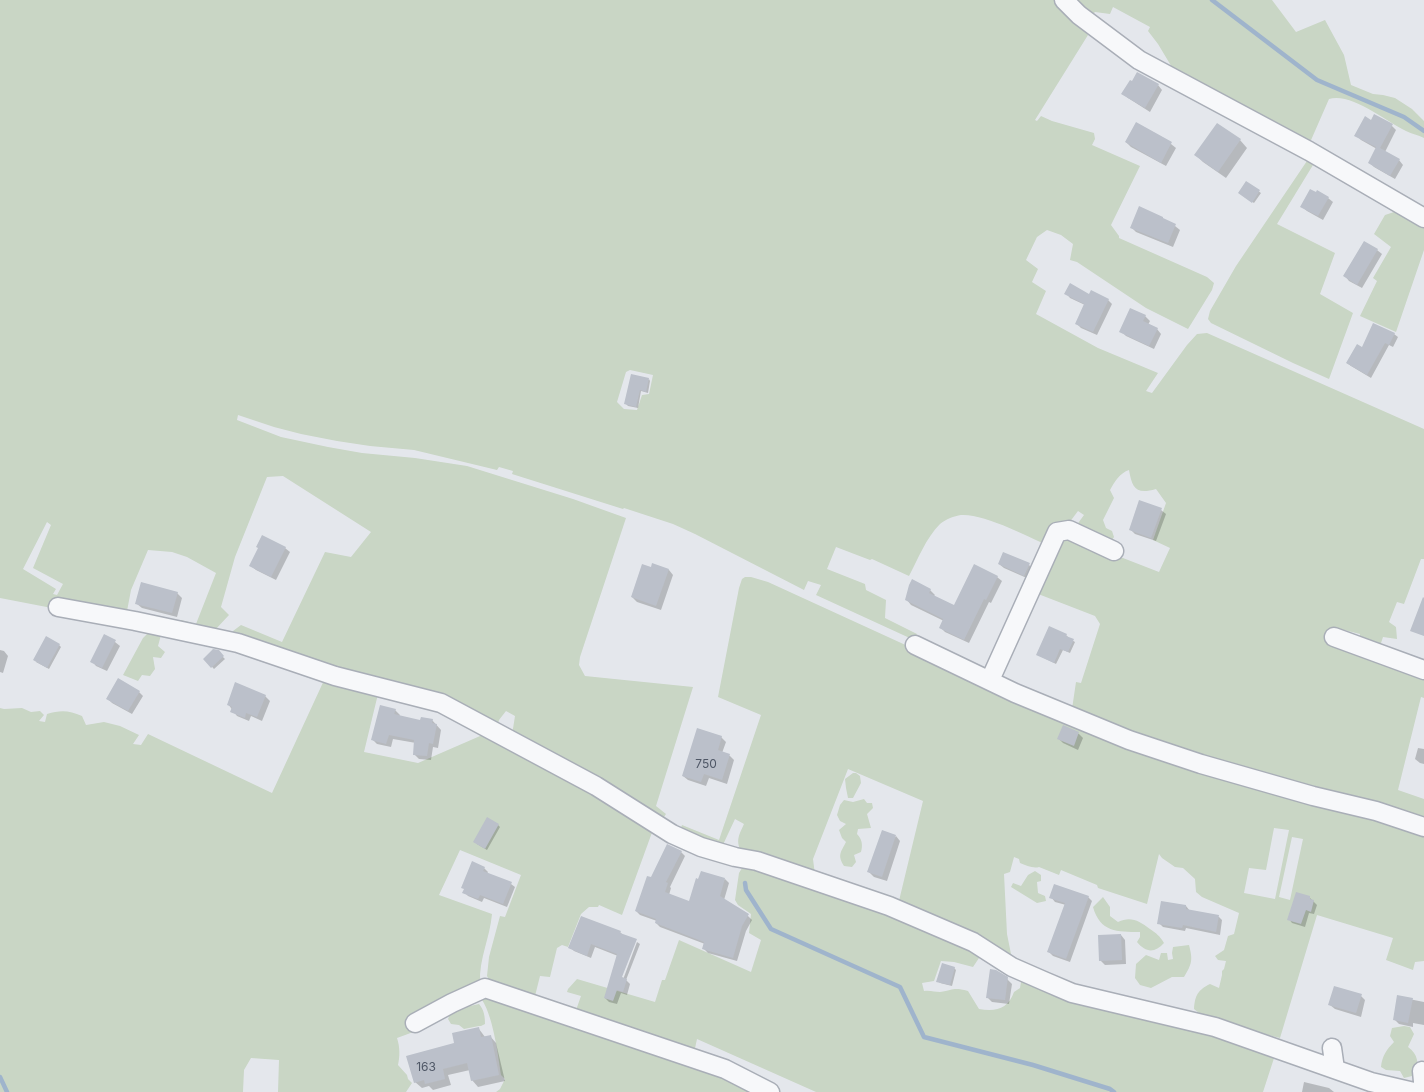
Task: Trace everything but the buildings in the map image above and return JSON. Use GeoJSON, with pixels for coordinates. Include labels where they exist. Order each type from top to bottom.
{"type":"FeatureCollection","features":[{"type":"Feature","properties":{"kind":"street"},"geometry":{"type":"LineString","coordinates":[[1064,0],[1079,15],[1139,60],[1309,151],[1424,218]]}},
{"type":"Feature","properties":{"kind":"street"},"geometry":{"type":"LineString","coordinates":[[990,680],[1058,532],[1070,530],[1114,551]]}},
{"type":"Feature","properties":{"kind":"street"},"geometry":{"type":"LineString","coordinates":[[58,607],[238,643],[335,676],[441,703],[596,786],[672,834],[701,848],[757,861],[885,902],[973,942],[998,960],[1044,981],[1074,986],[1192,1019],[1304,1064],[1335,1069],[1371,1082],[1414,1092]]}},
{"type":"Feature","properties":{"kind":"street"},"geometry":{"type":"LineString","coordinates":[[1334,637],[1424,670]]}},
{"type":"Feature","properties":{"kind":"street"},"geometry":{"type":"LineString","coordinates":[[915,645],[1016,693],[1129,740],[1201,764],[1313,796],[1376,811],[1424,827]]}},
{"type":"Feature","properties":{"kind":"street"},"geometry":{"type":"LineString","coordinates":[[415,1023],[485,988],[725,1069],[770,1092]]}},
{"type":"Feature","properties":{"kind":"street"},"geometry":{"type":"LineString","coordinates":[[1332,1048],[1335,1069]]}},
{"type":"Feature","properties":{"kind":"street"},"geometry":{"type":"LineString","coordinates":[[1422,1071],[1424,1092]]}},
{"type":"Feature","properties":{"kind":"green space"},"geometry":{"type":"Polygon","coordinates":[[[0,0],[1060,0],[1088,35],[1035,120],[1037,121],[1041,116],[1094,133],[1095,139],[1092,145],[1140,166],[1111,225],[1119,238],[1207,277],[1214,283],[1188,329],[1146,308],[1077,262],[1070,260],[1073,244],[1061,235],[1047,230],[1037,237],[1026,260],[1038,269],[1032,282],[1046,291],[1036,314],[1098,348],[1158,373],[1146,391],[1152,393],[1197,334],[1207,333],[1424,429],[1424,559],[1421,559],[1404,604],[1397,602],[1389,622],[1396,627],[1397,639],[1383,637],[1380,646],[1359,642],[1360,634],[1336,628],[1332,635],[1424,677],[1424,698],[1421,697],[1398,790],[1424,799],[1424,822],[1199,760],[1072,709],[1076,682],[1081,683],[1100,624],[1095,616],[1033,592],[1053,548],[1007,527],[970,515],[956,516],[940,524],[926,542],[909,576],[872,559],[836,547],[827,569],[865,584],[866,590],[886,600],[885,618],[917,634],[914,640],[816,595],[821,585],[808,581],[804,590],[673,524],[512,474],[513,471],[499,467],[497,470],[414,450],[370,446],[301,434],[238,415],[237,420],[281,437],[362,453],[467,466],[626,518],[579,665],[585,676],[693,687],[656,806],[666,814],[664,817],[653,817],[512,735],[515,716],[506,711],[499,720],[497,729],[234,638],[233,631],[241,625],[282,642],[325,552],[351,557],[371,532],[283,476],[267,477],[235,557],[221,607],[229,615],[215,630],[178,627],[181,620],[196,624],[216,573],[187,557],[172,552],[148,550],[131,590],[127,611],[57,609],[0,598],[0,0]],[[630,370],[626,372],[617,402],[624,409],[637,410],[642,395],[649,394],[653,375],[630,370]],[[1129,470],[1110,490],[1114,498],[1103,520],[1106,528],[1112,531],[1114,537],[1109,545],[1076,526],[1084,515],[1078,511],[1066,527],[1056,532],[1159,572],[1170,548],[1153,540],[1166,503],[1156,489],[1144,491],[1136,488],[1129,470]],[[47,522],[23,569],[56,589],[53,594],[57,595],[63,584],[33,568],[51,525],[47,522]]]}},
{"type":"Feature","properties":{"kind":"green space"},"geometry":{"type":"Polygon","coordinates":[[[1073,0],[1272,0],[1296,32],[1325,20],[1344,55],[1351,85],[1373,94],[1395,98],[1412,109],[1424,121],[1424,138],[1406,131],[1369,109],[1338,98],[1329,99],[1308,147],[1173,69],[1148,31],[1150,27],[1113,7],[1110,14],[1095,12],[1091,16],[1073,0]]]}},
{"type":"Feature","properties":{"kind":"green space"},"geometry":{"type":"Polygon","coordinates":[[[1309,158],[1340,179],[1313,165],[1277,224],[1335,253],[1320,294],[1353,313],[1329,379],[1211,323],[1208,319],[1210,311],[1236,266],[1309,158]]]}},
{"type":"Feature","properties":{"kind":"green space"},"geometry":{"type":"Polygon","coordinates":[[[1397,211],[1424,223],[1424,250],[1396,332],[1360,316],[1377,281],[1373,278],[1391,247],[1374,234],[1385,215],[1397,211]]]}},
{"type":"Feature","properties":{"kind":"green space"},"geometry":{"type":"Polygon","coordinates":[[[751,577],[768,582],[995,686],[1424,831],[1424,961],[1415,962],[1413,970],[1386,960],[1393,938],[1317,915],[1280,1038],[1210,1020],[1211,1016],[1204,1017],[1194,1009],[1196,997],[1203,988],[1210,984],[1219,988],[1226,961],[1218,960],[1215,956],[1224,950],[1228,936],[1234,934],[1239,913],[1202,897],[1196,892],[1195,879],[1183,868],[1175,867],[1159,854],[1147,904],[1098,888],[1097,885],[1061,870],[1059,875],[1039,867],[1027,866],[1014,857],[1010,872],[1004,874],[1007,934],[1012,959],[898,905],[923,801],[848,769],[813,859],[815,875],[742,853],[738,841],[744,824],[735,819],[721,849],[680,830],[682,825],[719,840],[761,715],[718,697],[742,579],[751,577]],[[1274,828],[1266,870],[1249,868],[1244,893],[1275,899],[1289,830],[1274,828]],[[1292,837],[1279,897],[1290,900],[1303,839],[1292,837]]]}},
{"type":"Feature","properties":{"kind":"green space"},"geometry":{"type":"Polygon","coordinates":[[[149,632],[161,635],[158,646],[165,652],[161,658],[153,657],[155,669],[150,676],[142,675],[138,681],[123,675],[143,638],[149,632]]]}},
{"type":"Feature","properties":{"kind":"green space"},"geometry":{"type":"Polygon","coordinates":[[[326,676],[378,694],[364,752],[418,763],[487,733],[654,827],[622,915],[599,905],[589,907],[581,914],[568,947],[562,945],[557,948],[550,977],[540,976],[535,996],[492,985],[487,976],[489,957],[500,916],[505,917],[521,875],[460,850],[439,895],[492,914],[481,965],[480,983],[416,1031],[397,1038],[398,1065],[412,1083],[406,1092],[278,1092],[279,1060],[251,1058],[244,1070],[243,1092],[0,1092],[0,708],[40,711],[44,715],[39,721],[45,722],[47,714],[60,711],[73,713],[82,716],[86,725],[104,722],[120,726],[139,735],[133,744],[141,745],[148,734],[272,793],[326,676]]]}},
{"type":"Feature","properties":{"kind":"green space"},"geometry":{"type":"Polygon","coordinates":[[[853,773],[860,776],[861,783],[853,798],[848,798],[845,779],[853,773]]]}},
{"type":"Feature","properties":{"kind":"green space"},"geometry":{"type":"Polygon","coordinates":[[[864,799],[867,803],[872,803],[873,808],[867,814],[871,828],[858,829],[857,834],[862,845],[861,852],[854,855],[856,862],[852,867],[844,866],[840,856],[846,842],[839,830],[846,824],[840,821],[837,815],[844,800],[853,802],[864,799]]]}},
{"type":"Feature","properties":{"kind":"green space"},"geometry":{"type":"Polygon","coordinates":[[[749,862],[793,875],[983,952],[973,967],[941,961],[934,981],[922,983],[924,991],[940,992],[956,989],[968,991],[979,1009],[991,1010],[1005,1006],[1026,978],[1276,1052],[1263,1092],[816,1092],[697,1039],[694,1053],[781,1092],[775,1092],[575,1013],[581,996],[567,992],[577,979],[655,1002],[679,940],[751,972],[761,940],[749,933],[751,914],[735,900],[739,873],[749,862]]]}},
{"type":"Feature","properties":{"kind":"green space"},"geometry":{"type":"Polygon","coordinates":[[[1035,871],[1041,875],[1041,881],[1037,882],[1038,893],[1045,896],[1046,901],[1037,903],[1011,887],[1013,883],[1021,886],[1028,875],[1035,871]]]}},
{"type":"Feature","properties":{"kind":"green space"},"geometry":{"type":"Polygon","coordinates":[[[1103,897],[1110,907],[1110,916],[1118,922],[1131,919],[1138,922],[1156,933],[1164,943],[1157,949],[1147,950],[1137,942],[1140,932],[1117,931],[1105,926],[1093,907],[1103,897]]]}},
{"type":"Feature","properties":{"kind":"green space"},"geometry":{"type":"Polygon","coordinates":[[[1189,945],[1191,962],[1184,977],[1172,977],[1151,988],[1140,985],[1135,978],[1136,964],[1146,955],[1159,960],[1161,953],[1167,953],[1168,960],[1173,959],[1173,947],[1189,945]]]}},
{"type":"Feature","properties":{"kind":"green space"},"geometry":{"type":"Polygon","coordinates":[[[483,994],[667,1053],[761,1092],[496,1092],[505,1079],[501,1075],[492,1023],[480,997],[483,994]]]}},
{"type":"Feature","properties":{"kind":"green space"},"geometry":{"type":"Polygon","coordinates":[[[479,1004],[485,1018],[485,1024],[481,1026],[464,1029],[459,1025],[451,1024],[448,1019],[450,1014],[461,1008],[479,1004]]]}},
{"type":"Feature","properties":{"kind":"green space"},"geometry":{"type":"Polygon","coordinates":[[[1410,1027],[1414,1034],[1408,1047],[1416,1056],[1417,1063],[1416,1075],[1404,1078],[1400,1071],[1386,1070],[1381,1067],[1385,1053],[1394,1042],[1390,1036],[1392,1028],[1410,1027]]]}},
{"type":"Feature","properties":{"kind":"waterway"},"geometry":{"type":"LineString","coordinates":[[1212,0],[1317,80],[1404,117],[1424,131]]}},
{"type":"Feature","properties":{"kind":"waterway"},"geometry":{"type":"LineString","coordinates":[[745,883],[746,890],[771,929],[900,987],[924,1037],[1033,1065],[1114,1092]]}},
{"type":"Feature","properties":{"kind":"waterway"},"geometry":{"type":"LineString","coordinates":[[0,1077],[7,1092]]}}]}
